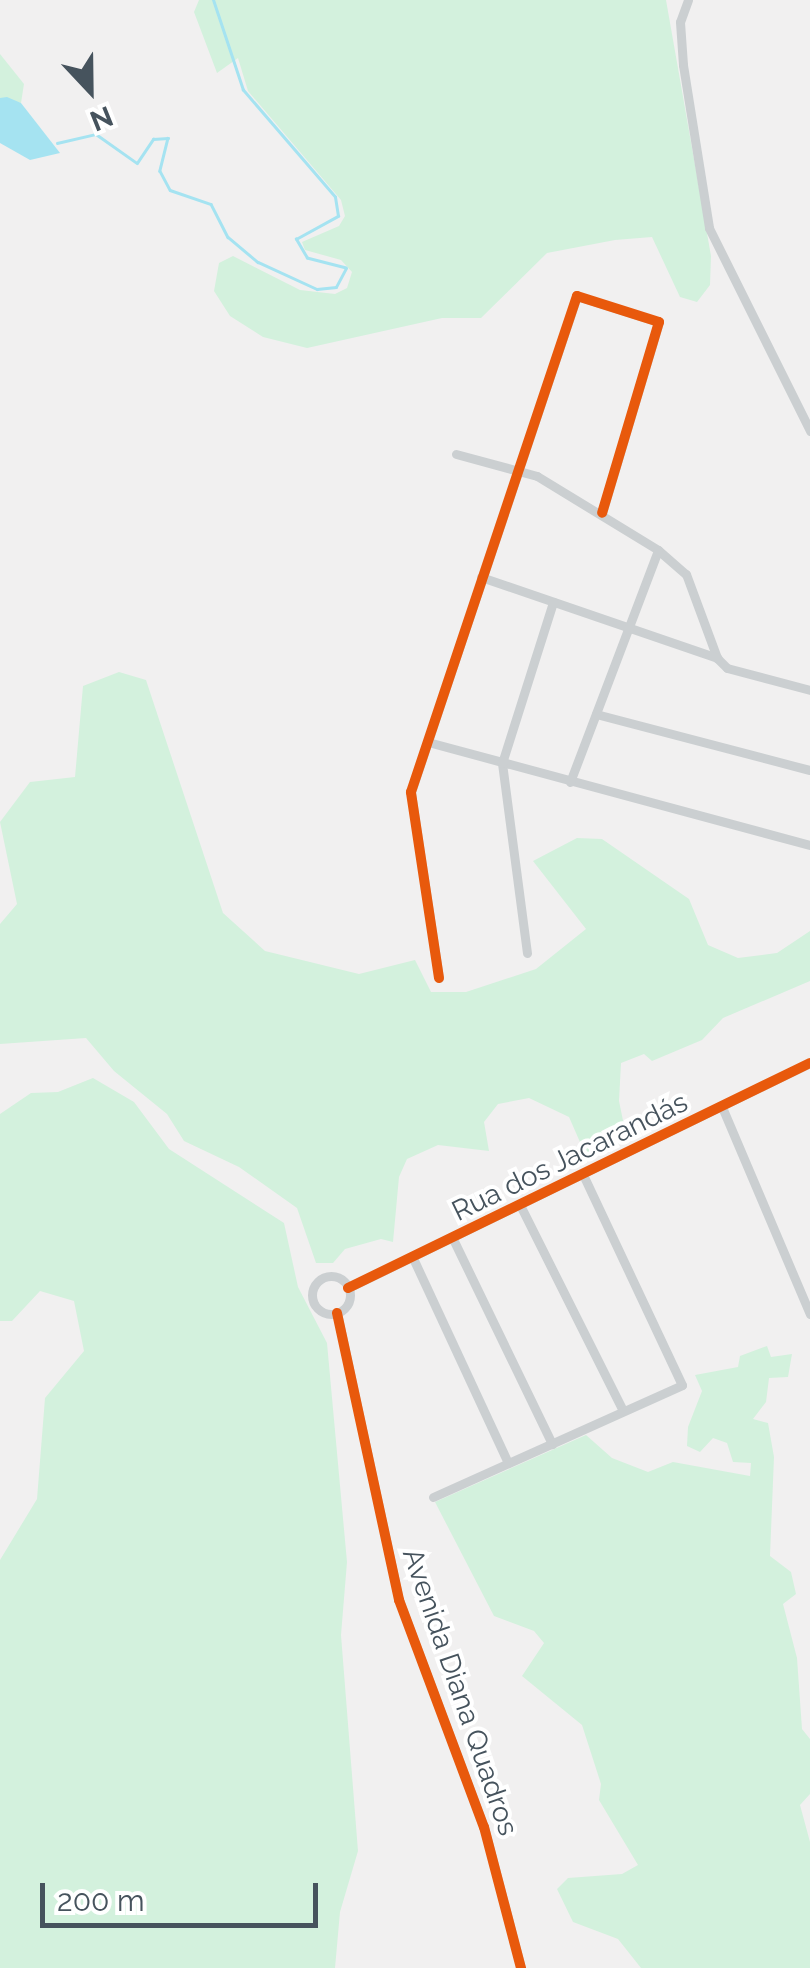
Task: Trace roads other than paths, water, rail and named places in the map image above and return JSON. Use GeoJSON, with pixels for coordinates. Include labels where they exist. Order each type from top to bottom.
{"type":"FeatureCollection","features":[{"type":"Feature","properties":{"kind":"street"},"geometry":{"type":"LineString","coordinates":[[688,0],[681,48],[709,228],[810,431]]}},
{"type":"Feature","properties":{"kind":"street"},"geometry":{"type":"LineString","coordinates":[[439,978],[411,792],[577,296],[659,322],[602,513]]}},
{"type":"Feature","properties":{"kind":"street"},"geometry":{"type":"LineString","coordinates":[[456,454],[516,470],[602,513],[658,550],[686,574],[717,658],[727,668],[810,690]]}},
{"type":"Feature","properties":{"kind":"street"},"geometry":{"type":"LineString","coordinates":[[570,782],[658,550]]}},
{"type":"Feature","properties":{"kind":"street"},"geometry":{"type":"LineString","coordinates":[[481,577],[717,658]]}},
{"type":"Feature","properties":{"kind":"street"},"geometry":{"type":"LineString","coordinates":[[528,953],[502,763],[553,602]]}},
{"type":"Feature","properties":{"kind":"street"},"geometry":{"type":"LineString","coordinates":[[596,714],[810,770]]}},
{"type":"Feature","properties":{"kind":"street"},"geometry":{"type":"LineString","coordinates":[[428,742],[810,844]]}},
{"type":"Feature","properties":{"kind":"street","name":"Rua dos Jacarandás"},"geometry":{"type":"LineString","coordinates":[[348,1288],[584,1177],[810,1063]]}},
{"type":"Feature","properties":{"kind":"street"},"geometry":{"type":"LineString","coordinates":[[722,1108],[810,1314]]}},
{"type":"Feature","properties":{"kind":"street"},"geometry":{"type":"LineString","coordinates":[[433,1496],[682,1386],[584,1177]]}},
{"type":"Feature","properties":{"kind":"street"},"geometry":{"type":"LineString","coordinates":[[521,1207],[623,1411]]}},
{"type":"Feature","properties":{"kind":"street"},"geometry":{"type":"LineString","coordinates":[[452,1239],[552,1444]]}},
{"type":"Feature","properties":{"kind":"street"},"geometry":{"type":"LineString","coordinates":[[412,1256],[508,1463]]}},
{"type":"Feature","properties":{"kind":"street","name":"Avenida Diana Quadros"},"geometry":{"type":"LineString","coordinates":[[348,1288],[331,1277],[314,1288],[317,1308],[337,1313],[399,1600],[473,1793],[520,1968]]}},
{"type":"Feature","properties":{"kind":"street"},"geometry":{"type":"LineString","coordinates":[[337,1313],[348,1303],[348,1288]]}},
{"type":"Feature","properties":{"kind":"water"},"geometry":{"type":"Polygon","coordinates":[[[0,98],[21,103],[60,153],[30,160],[0,143],[0,98]]]}},
{"type":"Feature","properties":{"kind":"waterway"},"geometry":{"type":"LineString","coordinates":[[57,143],[96,134],[137,163],[153,139],[168,138],[160,171],[170,190],[211,204],[228,237],[258,262],[317,289],[336,287],[346,268],[307,258],[296,239],[338,216],[335,197],[243,90],[213,0]]}}]}
